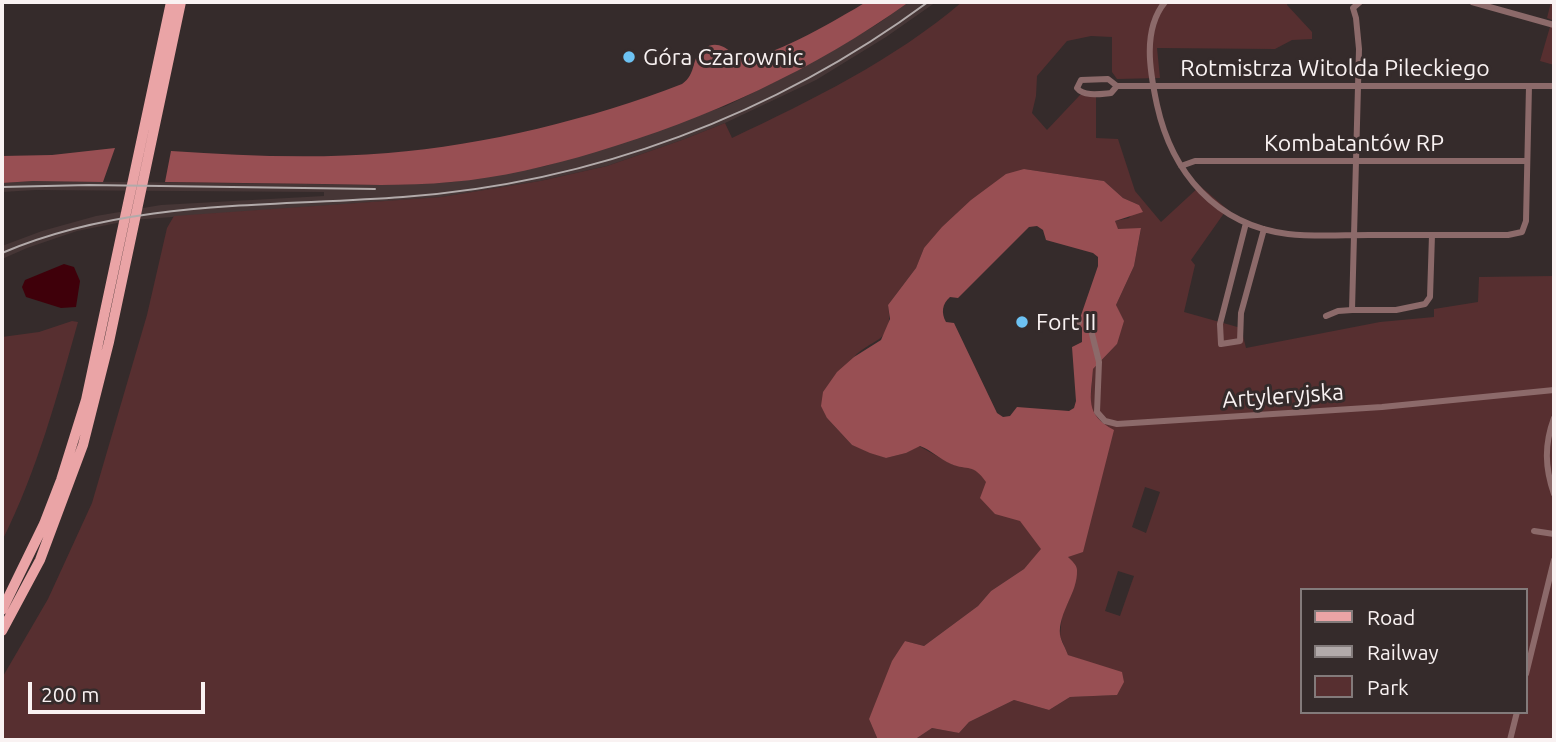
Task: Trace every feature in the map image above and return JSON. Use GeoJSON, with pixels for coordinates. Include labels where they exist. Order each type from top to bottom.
{"type":"FeatureCollection","features":[{"type":"Feature","properties":{"kind":"main road"},"geometry":{"type":"LineString","coordinates":[[143,160],[171,2]]}},
{"type":"Feature","properties":{"kind":"main road"},"geometry":{"type":"LineString","coordinates":[[2,631],[40,560],[70,484],[95,403],[143,160],[181,2]]}},
{"type":"Feature","properties":{"kind":"main road"},"geometry":{"type":"LineString","coordinates":[[2,610],[44,524],[61,480],[86,400],[125,246]]}},
{"type":"Feature","properties":{"kind":"street"},"geometry":{"type":"LineString","coordinates":[[1166,2],[1154,24],[1150,41],[1154,86],[1170,147],[1193,183],[1216,206],[1246,223],[1264,229],[1300,235],[1508,235],[1522,232],[1526,221],[1529,86]]}},
{"type":"Feature","properties":{"kind":"street"},"geometry":{"type":"LineString","coordinates":[[1352,310],[1358,31],[1351,5],[1360,2]]}},
{"type":"Feature","properties":{"kind":"street"},"geometry":{"type":"LineString","coordinates":[[1472,2],[1554,25]]}},
{"type":"Feature","properties":{"kind":"street","name":"Rotmistrza Witolda Pileckiego"},"geometry":{"type":"LineString","coordinates":[[1116,86],[1111,93],[1082,93],[1077,88],[1079,82],[1085,79],[1108,79],[1116,86],[1554,86]]}},
{"type":"Feature","properties":{"kind":"street","name":"Kombatantów RP"},"geometry":{"type":"LineString","coordinates":[[1181,166],[1195,161],[1527,160]]}},
{"type":"Feature","properties":{"kind":"street"},"geometry":{"type":"LineString","coordinates":[[1246,223],[1220,324],[1221,344],[1240,341],[1241,313],[1264,229]]}},
{"type":"Feature","properties":{"kind":"street"},"geometry":{"type":"LineString","coordinates":[[1326,316],[1338,311],[1396,310],[1425,304],[1430,297],[1432,235]]}},
{"type":"Feature","properties":{"kind":"street"},"geometry":{"type":"LineString","coordinates":[[1069,318],[1079,321]]}},
{"type":"Feature","properties":{"kind":"street","name":"Artyleryjska"},"geometry":{"type":"LineString","coordinates":[[1092,334],[1099,362],[1097,412],[1105,421],[1111,423],[1395,406],[1554,390]]}},
{"type":"Feature","properties":{"kind":"street"},"geometry":{"type":"LineString","coordinates":[[1554,418],[1546,460],[1554,494]]}},
{"type":"Feature","properties":{"kind":"street"},"geometry":{"type":"LineString","coordinates":[[1534,531],[1554,534]]}},
{"type":"Feature","properties":{"kind":"street"},"geometry":{"type":"LineString","coordinates":[[1528,655],[1554,561]]}},
{"type":"Feature","properties":{"kind":"street"},"geometry":{"type":"LineString","coordinates":[[1510,740],[1516,714]]}},
{"type":"Feature","properties":{"kind":"shaded area"},"geometry":{"type":"Polygon","coordinates":[[[866,2],[909,2],[873,27],[797,71],[719,108],[637,139],[560,162],[488,178],[419,184],[165,182],[171,151],[280,156],[388,153],[462,144],[538,129],[648,97],[682,84],[690,75],[699,52],[710,45],[722,46],[742,58],[760,55],[808,35],[866,2]]]}},
{"type":"Feature","properties":{"kind":"shaded area"},"geometry":{"type":"Polygon","coordinates":[[[909,2],[936,2],[816,80],[725,123],[607,166],[540,181],[441,197],[132,220],[77,231],[2,259],[2,246],[42,231],[96,216],[161,205],[324,196],[324,192],[2,192],[2,183],[33,181],[394,185],[453,182],[546,166],[726,106],[791,74],[876,25],[909,2]]]}},
{"type":"Feature","properties":{"kind":"shaded area"},"geometry":{"type":"Polygon","coordinates":[[[115,148],[103,182],[2,183],[2,156],[52,155],[115,148]]]}},
{"type":"Feature","properties":{"kind":"shaded area"},"geometry":{"type":"Polygon","coordinates":[[[1024,169],[1104,181],[1123,198],[1139,205],[1143,212],[1115,221],[1118,229],[1141,228],[1134,266],[1116,305],[1124,321],[1117,344],[1093,369],[1091,397],[1094,412],[1104,424],[1114,430],[1083,552],[1068,557],[1077,570],[1060,627],[1068,655],[1122,672],[1124,682],[1117,695],[1070,697],[1049,710],[1014,700],[969,722],[959,733],[932,728],[914,740],[878,740],[869,719],[892,661],[905,641],[924,646],[978,606],[991,591],[1024,569],[1041,549],[1020,521],[995,514],[980,498],[986,482],[974,470],[951,464],[920,446],[886,458],[852,445],[827,418],[821,406],[823,392],[837,372],[854,357],[881,340],[890,319],[888,305],[916,268],[924,248],[971,200],[1006,174],[1024,169]],[[1037,226],[1029,227],[958,298],[950,297],[943,309],[946,322],[954,323],[997,413],[1003,417],[1010,416],[1017,407],[1069,411],[1074,408],[1076,401],[1072,347],[1082,342],[1082,328],[1078,324],[1098,266],[1098,257],[1093,253],[1046,240],[1043,230],[1037,226]]]}},
{"type":"Feature","properties":{"kind":"shaded area"},"geometry":{"type":"Polygon","coordinates":[[[64,264],[74,267],[80,281],[76,307],[61,308],[26,297],[22,287],[25,280],[64,264]]]}},
{"type":"Feature","properties":{"kind":"green space"},"geometry":{"type":"Polygon","coordinates":[[[962,2],[1288,2],[1287,5],[1312,32],[1312,39],[1292,40],[1275,49],[1157,48],[1160,78],[1117,79],[1112,72],[1112,37],[1091,36],[1067,41],[1037,76],[1032,113],[1047,130],[1080,95],[1096,95],[1096,138],[1118,139],[1135,191],[1161,222],[1200,186],[1227,209],[1191,260],[1195,265],[1184,312],[1241,328],[1246,348],[1380,322],[1434,317],[1434,309],[1478,302],[1479,277],[1554,276],[1554,740],[914,740],[932,728],[959,733],[969,722],[1014,700],[1049,710],[1070,697],[1117,695],[1088,662],[1068,655],[1060,636],[1062,615],[1070,598],[1068,557],[1100,422],[1090,408],[1093,369],[1117,344],[1116,305],[1134,266],[1141,229],[1117,229],[1115,221],[1129,218],[1139,205],[1123,198],[1104,181],[1024,169],[924,248],[916,268],[888,305],[889,317],[885,333],[851,360],[827,418],[852,445],[886,458],[906,453],[919,446],[953,465],[978,471],[1042,549],[1024,569],[991,591],[978,606],[924,646],[905,641],[869,719],[878,740],[2,740],[2,678],[48,599],[92,503],[147,315],[167,228],[174,216],[441,197],[540,181],[607,166],[725,123],[732,138],[852,78],[909,42],[962,2]],[[1145,487],[1132,527],[1146,533],[1160,492],[1145,487]],[[1118,571],[1105,611],[1120,616],[1134,576],[1118,571]]]}},
{"type":"Feature","properties":{"kind":"green space"},"geometry":{"type":"Polygon","coordinates":[[[1551,2],[1554,2],[1554,65],[1540,61],[1552,20],[1547,18],[1551,2]]]}},
{"type":"Feature","properties":{"kind":"green space"},"geometry":{"type":"Polygon","coordinates":[[[72,321],[78,322],[45,433],[26,488],[2,541],[2,337],[39,332],[72,321]]]}},
{"type":"Feature","properties":{"kind":"railway"},"geometry":{"type":"LineString","coordinates":[[2,253],[50,236],[149,214],[200,208],[403,197],[474,189],[544,177],[612,159],[679,137],[745,110],[808,78],[869,42],[928,2]]}},
{"type":"Feature","properties":{"kind":"railway"},"geometry":{"type":"LineString","coordinates":[[2,187],[89,185],[375,189]]}},
{"type":"Feature","properties":{"kind":"place","name":"Góra Czarownic"},"geometry":{"type":"Point","coordinates":[629,57]}},
{"type":"Feature","properties":{"kind":"place","name":"Fort II"},"geometry":{"type":"Point","coordinates":[1022,322]}}]}
